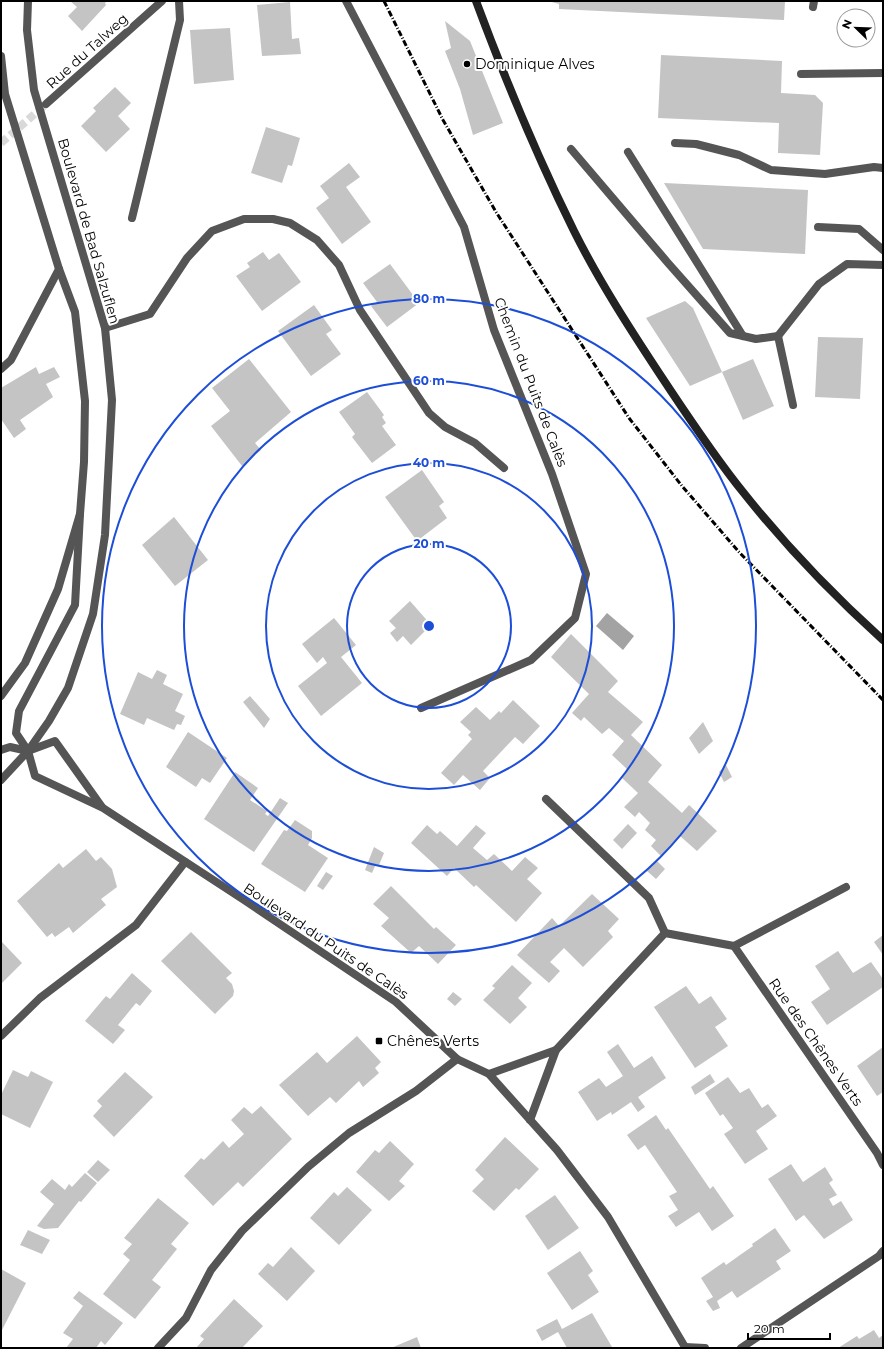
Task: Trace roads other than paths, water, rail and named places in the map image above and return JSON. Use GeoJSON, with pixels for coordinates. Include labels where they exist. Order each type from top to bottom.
{"type":"FeatureCollection","features":[{"type":"Feature","properties":{"kind":"main road"},"geometry":{"type":"LineString","coordinates":[[476,1],[515,102],[543,166],[575,233],[629,328],[695,427],[743,493],[840,602],[883,640]]}},
{"type":"Feature","properties":{"kind":"street","name":"Boulevard de Bad Salzuflen"},"geometry":{"type":"LineString","coordinates":[[1,780],[28,751],[49,721],[68,688],[93,614],[105,535],[110,464],[112,400],[105,328],[34,90],[26,30],[28,1]]}},
{"type":"Feature","properties":{"kind":"street","name":"Rue du Talweg"},"geometry":{"type":"LineString","coordinates":[[46,104],[162,1]]}},
{"type":"Feature","properties":{"kind":"street"},"geometry":{"type":"LineString","coordinates":[[132,218],[180,20],[179,1]]}},
{"type":"Feature","properties":{"kind":"street","name":"Chemin du Puits de Calès"},"geometry":{"type":"LineString","coordinates":[[346,1],[464,226],[494,330],[552,474],[586,574],[574,618],[531,660],[421,708]]}},
{"type":"Feature","properties":{"kind":"street"},"geometry":{"type":"LineString","coordinates":[[1,56],[5,94],[59,269],[76,312],[85,401],[84,462],[80,514],[55,596],[25,663],[1,696]]}},
{"type":"Feature","properties":{"kind":"street"},"geometry":{"type":"LineString","coordinates":[[801,74],[883,73]]}},
{"type":"Feature","properties":{"kind":"street"},"geometry":{"type":"LineString","coordinates":[[675,143],[696,144],[739,155],[771,170],[825,174],[874,167],[883,168]]}},
{"type":"Feature","properties":{"kind":"street"},"geometry":{"type":"LineString","coordinates":[[571,149],[730,333],[756,339],[778,336],[819,284],[847,264],[883,265]]}},
{"type":"Feature","properties":{"kind":"street"},"geometry":{"type":"LineString","coordinates":[[628,152],[743,336]]}},
{"type":"Feature","properties":{"kind":"street"},"geometry":{"type":"LineString","coordinates":[[105,328],[150,314],[187,258],[212,231],[244,219],[273,219],[290,224],[317,240],[339,266],[360,310],[429,413],[445,427],[475,443],[504,468]]}},
{"type":"Feature","properties":{"kind":"street"},"geometry":{"type":"LineString","coordinates":[[818,227],[859,229],[883,250]]}},
{"type":"Feature","properties":{"kind":"street"},"geometry":{"type":"LineString","coordinates":[[1,369],[11,360],[59,269]]}},
{"type":"Feature","properties":{"kind":"street"},"geometry":{"type":"LineString","coordinates":[[778,336],[793,405]]}},
{"type":"Feature","properties":{"kind":"street","name":"Boulevard du Puits de Calès"},"geometry":{"type":"LineString","coordinates":[[80,514],[75,605],[19,712],[16,733],[28,751],[35,776],[102,808],[185,862],[396,1002],[457,1059],[489,1074],[556,1150],[608,1217],[684,1347]]}},
{"type":"Feature","properties":{"kind":"street","name":"Boulevard du Puits de Calès"},"geometry":{"type":"LineString","coordinates":[[28,751],[55,741],[102,808]]}},
{"type":"Feature","properties":{"kind":"street"},"geometry":{"type":"LineString","coordinates":[[1,750],[10,747],[28,751]]}},
{"type":"Feature","properties":{"kind":"street"},"geometry":{"type":"LineString","coordinates":[[546,799],[649,898],[665,933]]}},
{"type":"Feature","properties":{"kind":"street"},"geometry":{"type":"LineString","coordinates":[[1,1036],[40,998],[136,925],[185,862]]}},
{"type":"Feature","properties":{"kind":"street"},"geometry":{"type":"LineString","coordinates":[[665,933],[734,946],[846,887]]}},
{"type":"Feature","properties":{"kind":"street"},"geometry":{"type":"LineString","coordinates":[[530,1120],[556,1050],[665,933]]}},
{"type":"Feature","properties":{"kind":"street","name":"Rue des Chênes Verts"},"geometry":{"type":"LineString","coordinates":[[734,946],[880,1151],[883,1165]]}},
{"type":"Feature","properties":{"kind":"street"},"geometry":{"type":"LineString","coordinates":[[489,1074],[556,1050]]}},
{"type":"Feature","properties":{"kind":"street"},"geometry":{"type":"LineString","coordinates":[[158,1348],[186,1318],[211,1270],[242,1232],[308,1167],[350,1133],[416,1092],[457,1059]]}},
{"type":"Feature","properties":{"kind":"street"},"geometry":{"type":"LineString","coordinates":[[740,1348],[879,1256],[883,1251]]}},
{"type":"Feature","properties":{"kind":"street"},"geometry":{"type":"LineString","coordinates":[[684,1347],[705,1348]]}},
{"type":"Feature","properties":{"kind":"tunnel"},"geometry":{"type":"LineString","coordinates":[[1,143],[44,106]]}},
{"type":"Feature","properties":{"kind":"railway"},"geometry":{"type":"LineString","coordinates":[[384,1],[443,120],[496,212],[629,418],[682,486],[739,552],[883,700]]}},
{"type":"Feature","properties":{"kind":"place","name":"Dominique Alves"},"geometry":{"type":"Point","coordinates":[467,64]}},
{"type":"Feature","properties":{"kind":"place","name":"Chênes Verts"},"geometry":{"type":"Point","coordinates":[379,1041]}}]}
